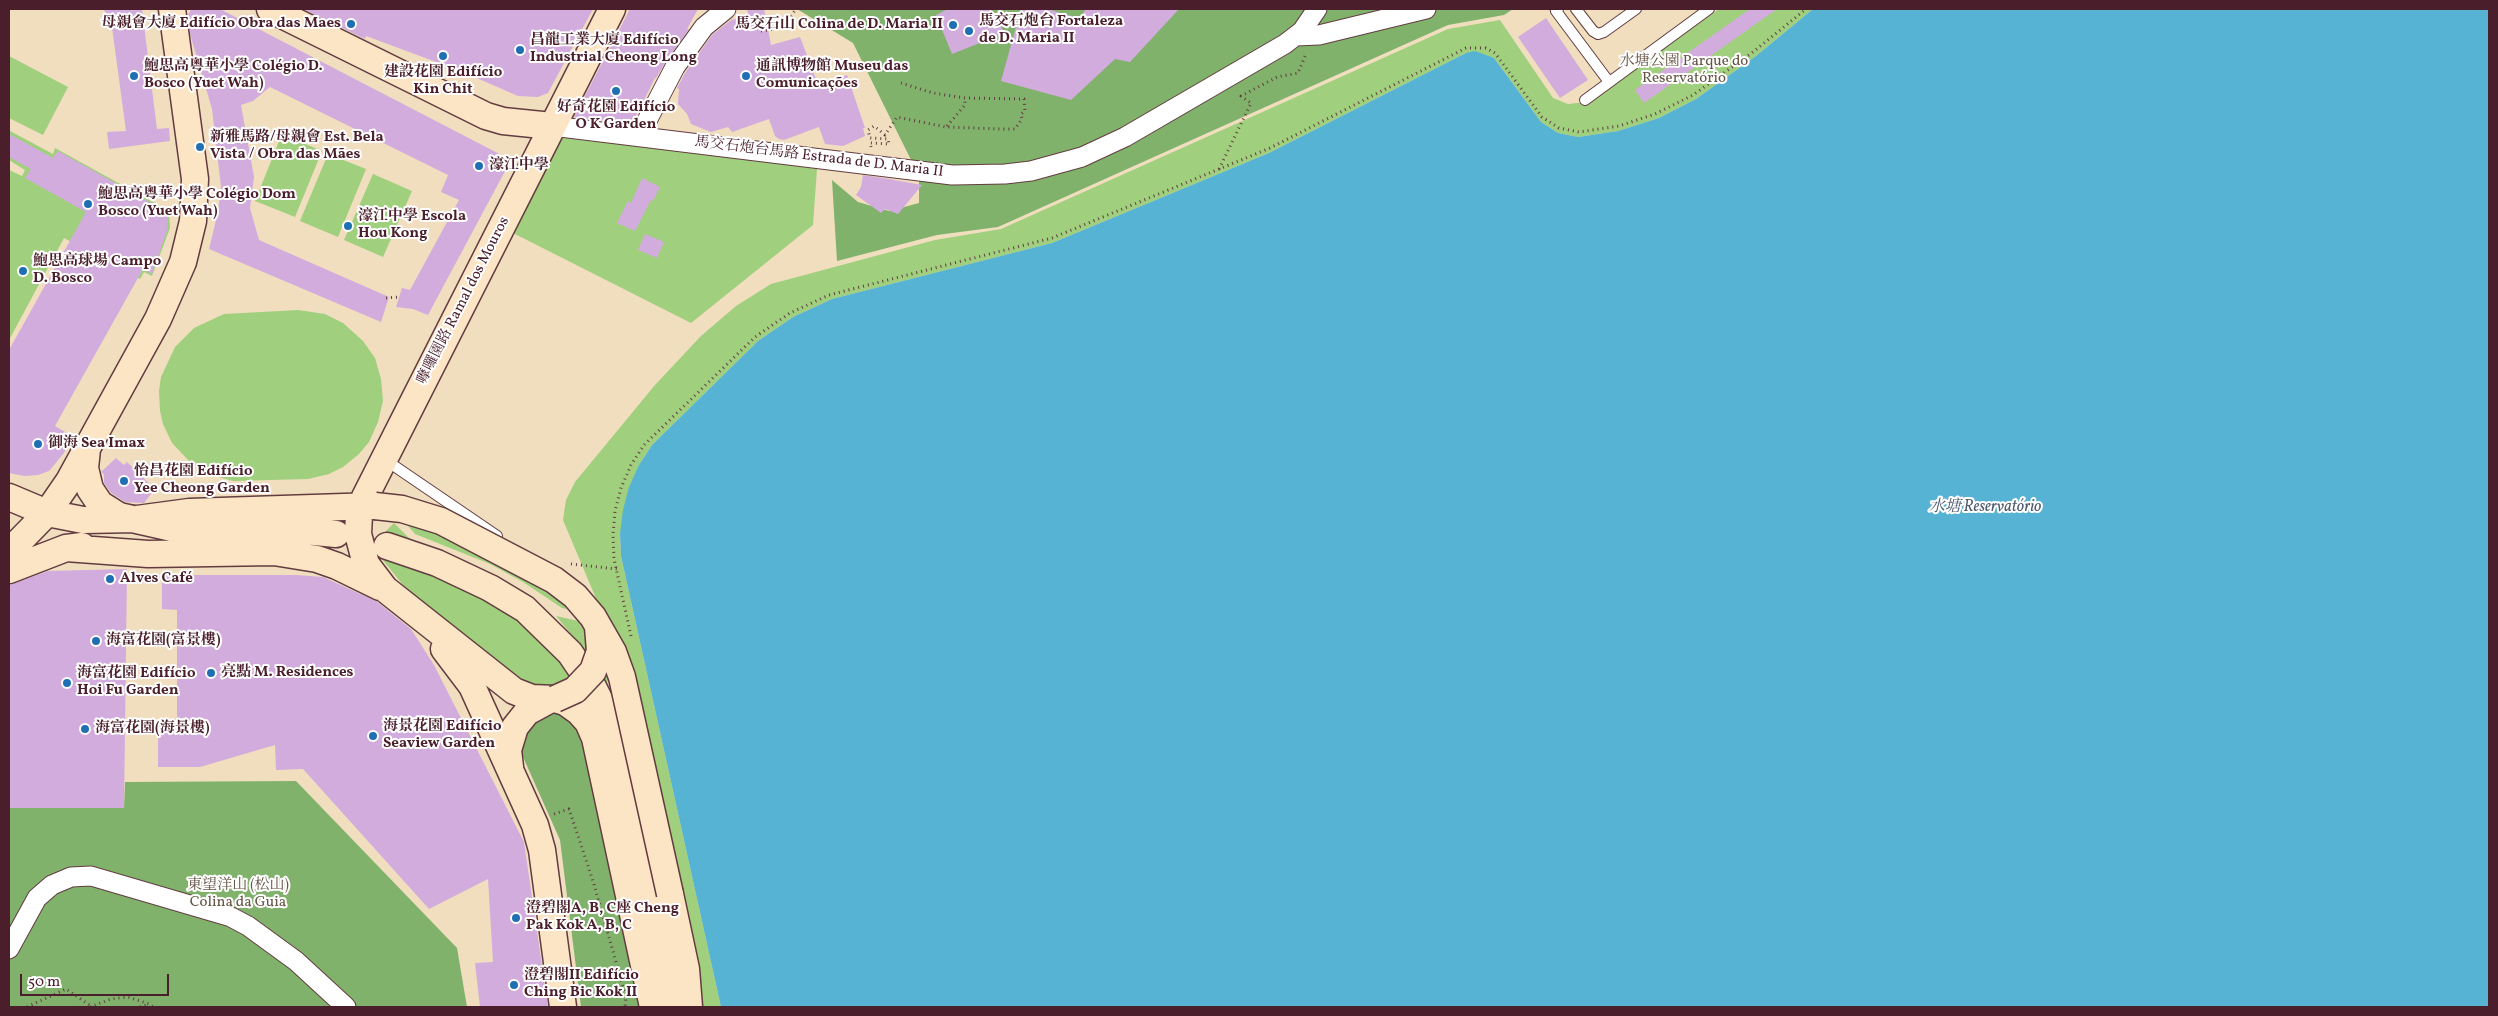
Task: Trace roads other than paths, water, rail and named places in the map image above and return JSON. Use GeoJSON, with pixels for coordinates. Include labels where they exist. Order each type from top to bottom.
{"type":"FeatureCollection","features":[{"type":"Feature","properties":{"kind":"main road"},"geometry":{"type":"LineString","coordinates":[[9,552],[46,513],[69,481],[176,281],[189,241],[195,200],[194,158],[172,9]]}},
{"type":"Feature","properties":{"kind":"main road","name":"馬交石炮台馬路 Estrada de D. Maria II"},"geometry":{"type":"LineString","coordinates":[[270,9],[486,116],[503,121],[552,126]]}},
{"type":"Feature","properties":{"kind":"main road","name":"嚤囉園路 Ramal dos Mouros"},"geometry":{"type":"LineString","coordinates":[[400,600],[372,575],[363,558],[358,534],[384,459],[612,9]]}},
{"type":"Feature","properties":{"kind":"main road"},"geometry":{"type":"LineString","coordinates":[[90,442],[84,468],[93,495],[104,507],[115,514],[190,532]]}},
{"type":"Feature","properties":{"kind":"main road"},"geometry":{"type":"LineString","coordinates":[[9,496],[46,513],[83,520],[137,519],[189,512],[368,506],[415,512],[449,525],[554,580],[575,596],[593,617],[614,652],[622,677],[686,969],[689,1007]]}},
{"type":"Feature","properties":{"kind":"main road"},"geometry":{"type":"LineString","coordinates":[[9,570],[66,548],[190,532],[283,529],[336,534]]}},
{"type":"Feature","properties":{"kind":"main road"},"geometry":{"type":"LineString","coordinates":[[387,546],[436,563],[508,598],[556,637],[586,675],[602,705],[616,744],[666,969],[671,1007]]}},
{"type":"Feature","properties":{"kind":"main road"},"geometry":{"type":"LineString","coordinates":[[66,548],[148,554],[253,550],[295,555],[344,569],[400,600],[518,693],[537,699],[553,699],[580,712],[594,734],[653,1007]]}},
{"type":"Feature","properties":{"kind":"main road"},"geometry":{"type":"LineString","coordinates":[[400,600],[468,678],[533,822],[542,850],[563,1007]]}},
{"type":"Feature","properties":{"kind":"main road"},"geometry":{"type":"LineString","coordinates":[[512,774],[508,750],[512,732],[526,712],[579,688],[597,663],[600,637],[593,617]]}},
{"type":"Feature","properties":{"kind":"street"},"geometry":{"type":"LineString","coordinates":[[639,136],[675,67],[704,27],[726,9]]}},
{"type":"Feature","properties":{"kind":"street","name":"馬交石炮台馬路 Estrada de D. Maria II"},"geometry":{"type":"LineString","coordinates":[[552,126],[952,175],[987,175],[1031,171],[1082,157],[1125,137],[1296,36],[1316,9]]}},
{"type":"Feature","properties":{"kind":"street"},"geometry":{"type":"LineString","coordinates":[[1296,36],[1319,34],[1426,9]]}},
{"type":"Feature","properties":{"kind":"street"},"geometry":{"type":"LineString","coordinates":[[9,949],[37,898],[52,885],[71,877],[91,876],[230,918],[248,926],[296,961],[346,1007]]}},
{"type":"Feature","properties":{"kind":"lane"},"geometry":{"type":"LineString","coordinates":[[1558,9],[1556,10],[1609,82]]}},
{"type":"Feature","properties":{"kind":"lane"},"geometry":{"type":"LineString","coordinates":[[1576,9],[1593,31],[1598,34],[1604,32],[1636,9]]}},
{"type":"Feature","properties":{"kind":"lane"},"geometry":{"type":"LineString","coordinates":[[1585,100],[1709,9]]}},
{"type":"Feature","properties":{"kind":"lane"},"geometry":{"type":"LineString","coordinates":[[384,459],[496,536]]}},
{"type":"Feature","properties":{"kind":"water","name":"水塘 Reservatório"},"geometry":{"type":"Polygon","coordinates":[[[1813,9],[2489,9],[2489,1007],[721,1007],[621,556],[620,534],[623,510],[629,487],[639,465],[652,445],[758,341],[793,317],[832,299],[1052,243],[1269,153],[1466,53],[1475,51],[1494,58],[1541,122],[1558,133],[1578,137],[1618,131],[1659,118],[1696,99],[1756,56],[1813,9]]]}},
{"type":"Feature","properties":{"kind":"place","name":"母親會大廈 Edifício Obra das Maes"},"geometry":{"type":"Point","coordinates":[351,24]}},
{"type":"Feature","properties":{"kind":"place","name":"馬交石山 Colina de D. Maria II"},"geometry":{"type":"Point","coordinates":[953,25]}},
{"type":"Feature","properties":{"kind":"place","name":"馬交石炮台 Fortaleza de D. Maria II"},"geometry":{"type":"Point","coordinates":[969,31]}},
{"type":"Feature","properties":{"kind":"place","name":"昌龍工業大廈 Edifício Industrial Cheong Long"},"geometry":{"type":"Point","coordinates":[520,50]}},
{"type":"Feature","properties":{"kind":"place","name":"建設花園 Edifício Kin Chit"},"geometry":{"type":"Point","coordinates":[443,56]}},
{"type":"Feature","properties":{"kind":"place","name":"鮑思高粵華小學 Colégio D. Bosco (Yuet Wah)"},"geometry":{"type":"Point","coordinates":[134,76]}},
{"type":"Feature","properties":{"kind":"place","name":"通訊博物館 Museu das Comunicações"},"geometry":{"type":"Point","coordinates":[746,76]}},
{"type":"Feature","properties":{"kind":"place","name":"好奇花園 Edifício O K Garden"},"geometry":{"type":"Point","coordinates":[616,91]}},
{"type":"Feature","properties":{"kind":"place","name":"新雅馬路/母親會 Est. Bela Vista / Obra das Mães"},"geometry":{"type":"Point","coordinates":[200,147]}},
{"type":"Feature","properties":{"kind":"place","name":"濠江中學"},"geometry":{"type":"Point","coordinates":[479,166]}},
{"type":"Feature","properties":{"kind":"place","name":"鮑思高粵華小學 Colégio Dom Bosco (Yuet Wah)"},"geometry":{"type":"Point","coordinates":[88,204]}},
{"type":"Feature","properties":{"kind":"place","name":"濠江中學 Escola Hou Kong"},"geometry":{"type":"Point","coordinates":[348,226]}},
{"type":"Feature","properties":{"kind":"place","name":"鮑思高球場 Campo D. Bosco"},"geometry":{"type":"Point","coordinates":[23,271]}},
{"type":"Feature","properties":{"kind":"place","name":"御海 Sea Imax"},"geometry":{"type":"Point","coordinates":[38,444]}},
{"type":"Feature","properties":{"kind":"place","name":"怡昌花園 Edifício Yee Cheong Garden"},"geometry":{"type":"Point","coordinates":[124,481]}},
{"type":"Feature","properties":{"kind":"place","name":"Alves Café"},"geometry":{"type":"Point","coordinates":[110,579]}},
{"type":"Feature","properties":{"kind":"place","name":"海富花園(富景樓)"},"geometry":{"type":"Point","coordinates":[96,641]}},
{"type":"Feature","properties":{"kind":"place","name":"亮點 M. Residences"},"geometry":{"type":"Point","coordinates":[211,673]}},
{"type":"Feature","properties":{"kind":"place","name":"海富花園 Edifício Hoi Fu Garden"},"geometry":{"type":"Point","coordinates":[67,683]}},
{"type":"Feature","properties":{"kind":"place","name":"海富花園(海景樓)"},"geometry":{"type":"Point","coordinates":[85,729]}},
{"type":"Feature","properties":{"kind":"place","name":"海景花園 Edifício Seaview Garden"},"geometry":{"type":"Point","coordinates":[373,736]}},
{"type":"Feature","properties":{"kind":"place","name":"澄碧閣A, B, C座 Cheng Pak Kok A, B, C"},"geometry":{"type":"Point","coordinates":[516,918]}},
{"type":"Feature","properties":{"kind":"place","name":"澄碧閣II Edifício Ching Bic Kok II"},"geometry":{"type":"Point","coordinates":[514,985]}},
{"type":"Feature","properties":{"kind":"park label","name":"水塘公園 Parque do Reservatório"},"geometry":{"type":"Point","coordinates":[1684,70]}},
{"type":"Feature","properties":{"kind":"park label","name":"東望洋山 (松山) Colina da Guia"},"geometry":{"type":"Point","coordinates":[238,894]}}]}
